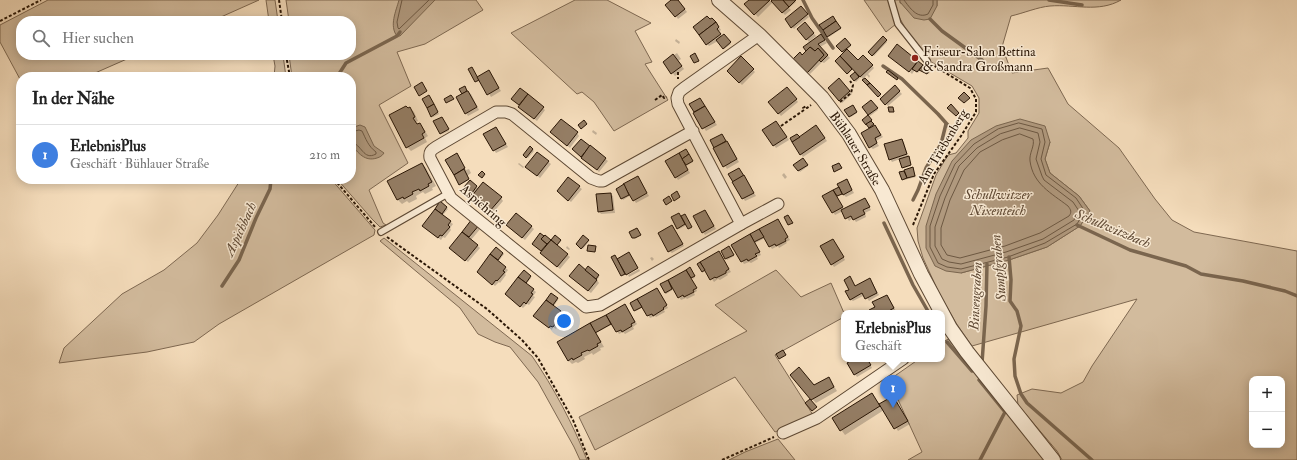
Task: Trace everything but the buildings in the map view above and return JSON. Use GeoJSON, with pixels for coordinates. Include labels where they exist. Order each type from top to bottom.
{"type":"FeatureCollection","features":[{"type":"Feature","properties":{"kind":"street","name":"Bühlauer Straße"},"geometry":{"type":"LineString","coordinates":[[719,0],[759,35],[822,98],[849,134],[882,190],[905,237],[937,310]]}},
{"type":"Feature","properties":{"kind":"street"},"geometry":{"type":"LineString","coordinates":[[741,224],[678,104],[677,98],[679,92],[684,88],[759,35]]}},
{"type":"Feature","properties":{"kind":"street","name":"Aspichring"},"geometry":{"type":"LineString","coordinates":[[693,131],[607,180],[599,181],[591,178],[512,114],[506,112],[496,112],[432,149],[429,153],[430,158],[451,198],[586,307],[600,305],[778,204]]}},
{"type":"Feature","properties":{"kind":"street","name":"Bühlauer Straße"},"geometry":{"type":"LineString","coordinates":[[946,330],[967,352],[1054,460]]}},
{"type":"Feature","properties":{"kind":"street"},"geometry":{"type":"LineString","coordinates":[[783,433],[817,418],[899,362]]}},
{"type":"Feature","properties":{"kind":"lane"},"geometry":{"type":"LineString","coordinates":[[891,0],[898,24],[927,61]]}},
{"type":"Feature","properties":{"kind":"lane"},"geometry":{"type":"LineString","coordinates":[[381,232],[449,193]]}},
{"type":"Feature","properties":{"kind":"path"},"geometry":{"type":"LineString","coordinates":[[0,21],[41,0]]}},
{"type":"Feature","properties":{"kind":"path"},"geometry":{"type":"LineString","coordinates":[[279,0],[281,16]]}},
{"type":"Feature","properties":{"kind":"path"},"geometry":{"type":"LineString","coordinates":[[287,60],[289,72]]}},
{"type":"Feature","properties":{"kind":"path","name":"Am Triebenberg"},"geometry":{"type":"LineString","coordinates":[[905,237],[911,229],[934,174],[976,112],[976,99],[970,88],[927,61]]}},
{"type":"Feature","properties":{"kind":"path"},"geometry":{"type":"LineString","coordinates":[[831,109],[851,93],[853,85],[850,81]]}},
{"type":"Feature","properties":{"kind":"path"},"geometry":{"type":"LineString","coordinates":[[780,126],[804,110],[803,108],[806,106],[807,108],[822,98]]}},
{"type":"Feature","properties":{"kind":"path"},"geometry":{"type":"LineString","coordinates":[[338,184],[375,227],[487,308],[522,340],[538,358],[573,420],[589,460]]}},
{"type":"Feature","properties":{"kind":"path"},"geometry":{"type":"LineString","coordinates":[[722,460],[783,433]]}},
{"type":"Feature","properties":{"kind":"shaded area"},"geometry":{"type":"Polygon","coordinates":[[[48,0],[259,0],[223,16],[17,16],[48,0]]]}},
{"type":"Feature","properties":{"kind":"shaded area"},"geometry":{"type":"Polygon","coordinates":[[[266,0],[275,0],[277,16],[268,16],[266,0]]]}},
{"type":"Feature","properties":{"kind":"shaded area"},"geometry":{"type":"Polygon","coordinates":[[[286,0],[476,0],[483,10],[425,44],[397,52],[411,86],[379,105],[408,163],[369,190],[383,223],[386,225],[380,227],[341,184],[356,184],[356,72],[291,72],[290,60],[356,60],[356,16],[288,16],[286,0]]]}},
{"type":"Feature","properties":{"kind":"shaded area"},"geometry":{"type":"Polygon","coordinates":[[[575,0],[607,0],[651,23],[635,31],[652,62],[645,64],[668,100],[614,131],[594,102],[582,92],[577,94],[511,33],[575,0]]]}},
{"type":"Feature","properties":{"kind":"shaded area"},"geometry":{"type":"Polygon","coordinates":[[[864,0],[889,0],[896,24],[886,32],[864,0]]]}},
{"type":"Feature","properties":{"kind":"shaded area"},"geometry":{"type":"Polygon","coordinates":[[[894,0],[900,0],[900,3],[937,6],[937,0],[1121,0],[1112,4],[1095,7],[1045,7],[1011,16],[1002,47],[1012,73],[1048,68],[1068,104],[1119,148],[1155,199],[1172,220],[1194,232],[1297,251],[1297,460],[1062,460],[1057,451],[1018,405],[1017,395],[1032,389],[1061,393],[1083,382],[1137,299],[972,346],[956,323],[939,293],[923,258],[918,241],[917,228],[936,175],[948,155],[956,153],[968,138],[968,131],[979,113],[979,98],[972,86],[928,60],[910,37],[897,13],[894,0]],[[1050,142],[961,273],[1009,260],[1047,247],[1080,226],[1090,211],[1079,196],[1050,173],[1045,159],[1050,142]]]}},
{"type":"Feature","properties":{"kind":"shaded area"},"geometry":{"type":"Polygon","coordinates":[[[16,17],[16,60],[125,60],[97,72],[16,72],[0,42],[0,25],[16,17]]]}},
{"type":"Feature","properties":{"kind":"shaded area"},"geometry":{"type":"Polygon","coordinates":[[[274,60],[284,60],[285,72],[274,72],[274,60]]]}},
{"type":"Feature","properties":{"kind":"shaded area"},"geometry":{"type":"Polygon","coordinates":[[[238,184],[335,184],[375,230],[374,235],[219,324],[194,342],[147,352],[59,363],[64,348],[122,294],[164,270],[197,243],[218,215],[238,184]]]}},
{"type":"Feature","properties":{"kind":"shaded area"},"geometry":{"type":"Polygon","coordinates":[[[384,238],[532,356],[562,406],[576,433],[587,460],[580,460],[538,382],[510,347],[478,334],[460,308],[380,241],[384,238]]]}},
{"type":"Feature","properties":{"kind":"shaded area"},"geometry":{"type":"Polygon","coordinates":[[[776,270],[801,297],[831,283],[843,310],[841,310],[841,319],[775,355],[813,415],[775,432],[735,377],[595,450],[579,417],[747,331],[715,305],[776,270]]]}},
{"type":"Feature","properties":{"kind":"shaded area"},"geometry":{"type":"Polygon","coordinates":[[[948,339],[1048,460],[908,460],[922,452],[889,380],[915,362],[945,362],[945,341],[948,339]]]}},
{"type":"Feature","properties":{"kind":"shaded area"},"geometry":{"type":"Polygon","coordinates":[[[778,439],[795,460],[729,460],[745,452],[778,439]]]}},
{"type":"Feature","properties":{"kind":"water"},"geometry":{"type":"Polygon","coordinates":[[[399,0],[435,0],[400,36],[397,36],[393,23],[399,0]]]}},
{"type":"Feature","properties":{"kind":"water"},"geometry":{"type":"Polygon","coordinates":[[[900,0],[937,0],[937,6],[930,19],[924,20],[914,18],[900,2],[900,0]]]}},
{"type":"Feature","properties":{"kind":"water","name":"Schullwitzer Nixenteich"},"geometry":{"type":"Polygon","coordinates":[[[1020,119],[1045,126],[1050,142],[1045,159],[1050,173],[1079,196],[1090,211],[1080,226],[1047,247],[1009,260],[961,273],[946,271],[935,266],[926,248],[926,226],[936,194],[952,161],[971,140],[996,126],[1020,119]]]}},
{"type":"Feature","properties":{"kind":"water"},"geometry":{"type":"Polygon","coordinates":[[[360,125],[365,127],[374,146],[384,153],[381,156],[373,159],[365,158],[356,150],[356,126],[360,125]]]}},
{"type":"Feature","properties":{"kind":"waterway","name":"Schullwitzbach"},"geometry":{"type":"LineString","coordinates":[[803,0],[812,18],[833,48]]}},
{"type":"Feature","properties":{"kind":"waterway"},"geometry":{"type":"LineString","coordinates":[[1049,0],[1082,5]]}},
{"type":"Feature","properties":{"kind":"waterway"},"geometry":{"type":"LineString","coordinates":[[930,19],[942,31],[982,60]]}},
{"type":"Feature","properties":{"kind":"waterway","name":"Aspichbach"},"geometry":{"type":"LineString","coordinates":[[356,58],[397,36],[400,32]]}},
{"type":"Feature","properties":{"kind":"waterway","name":"Aspichbach"},"geometry":{"type":"LineString","coordinates":[[340,72],[346,63],[352,60]]}},
{"type":"Feature","properties":{"kind":"waterway","name":"Schullwitzbach"},"geometry":{"type":"LineString","coordinates":[[883,66],[902,79],[954,132]]}},
{"type":"Feature","properties":{"kind":"waterway"},"geometry":{"type":"LineString","coordinates":[[913,200],[926,168],[941,144],[946,124]]}},
{"type":"Feature","properties":{"kind":"waterway","name":"Aspichbach"},"geometry":{"type":"LineString","coordinates":[[222,286],[239,260],[256,218],[270,189],[270,184]]}},
{"type":"Feature","properties":{"kind":"waterway"},"geometry":{"type":"LineString","coordinates":[[884,223],[913,285],[927,310]]}},
{"type":"Feature","properties":{"kind":"waterway","name":"Schullwitzbach"},"geometry":{"type":"LineString","coordinates":[[1077,225],[1130,250],[1186,266],[1201,274],[1243,281],[1285,291],[1297,296]]}},
{"type":"Feature","properties":{"kind":"waterway","name":"Sumpfgraben"},"geometry":{"type":"LineString","coordinates":[[1009,257],[1011,280],[1010,301],[1017,311],[1021,326],[1014,359],[1015,376],[1021,394],[1027,403],[1092,460]]}},
{"type":"Feature","properties":{"kind":"waterway","name":"Binsengraben"},"geometry":{"type":"LineString","coordinates":[[982,363],[987,264]]}},
{"type":"Feature","properties":{"kind":"waterway"},"geometry":{"type":"LineString","coordinates":[[947,342],[972,371]]}},
{"type":"Feature","properties":{"kind":"waterway","name":"Binsengraben"},"geometry":{"type":"LineString","coordinates":[[979,380],[1005,412],[980,460]]}},
{"type":"Feature","properties":{"kind":"place","name":"Friseur-Salon Bettina & Sandra Großmann"},"geometry":{"type":"Point","coordinates":[915,58]}},
{"type":"Feature","properties":{"kind":"place","name":"ErlebnisPlus"},"geometry":{"type":"Point","coordinates":[893,408]}}]}
